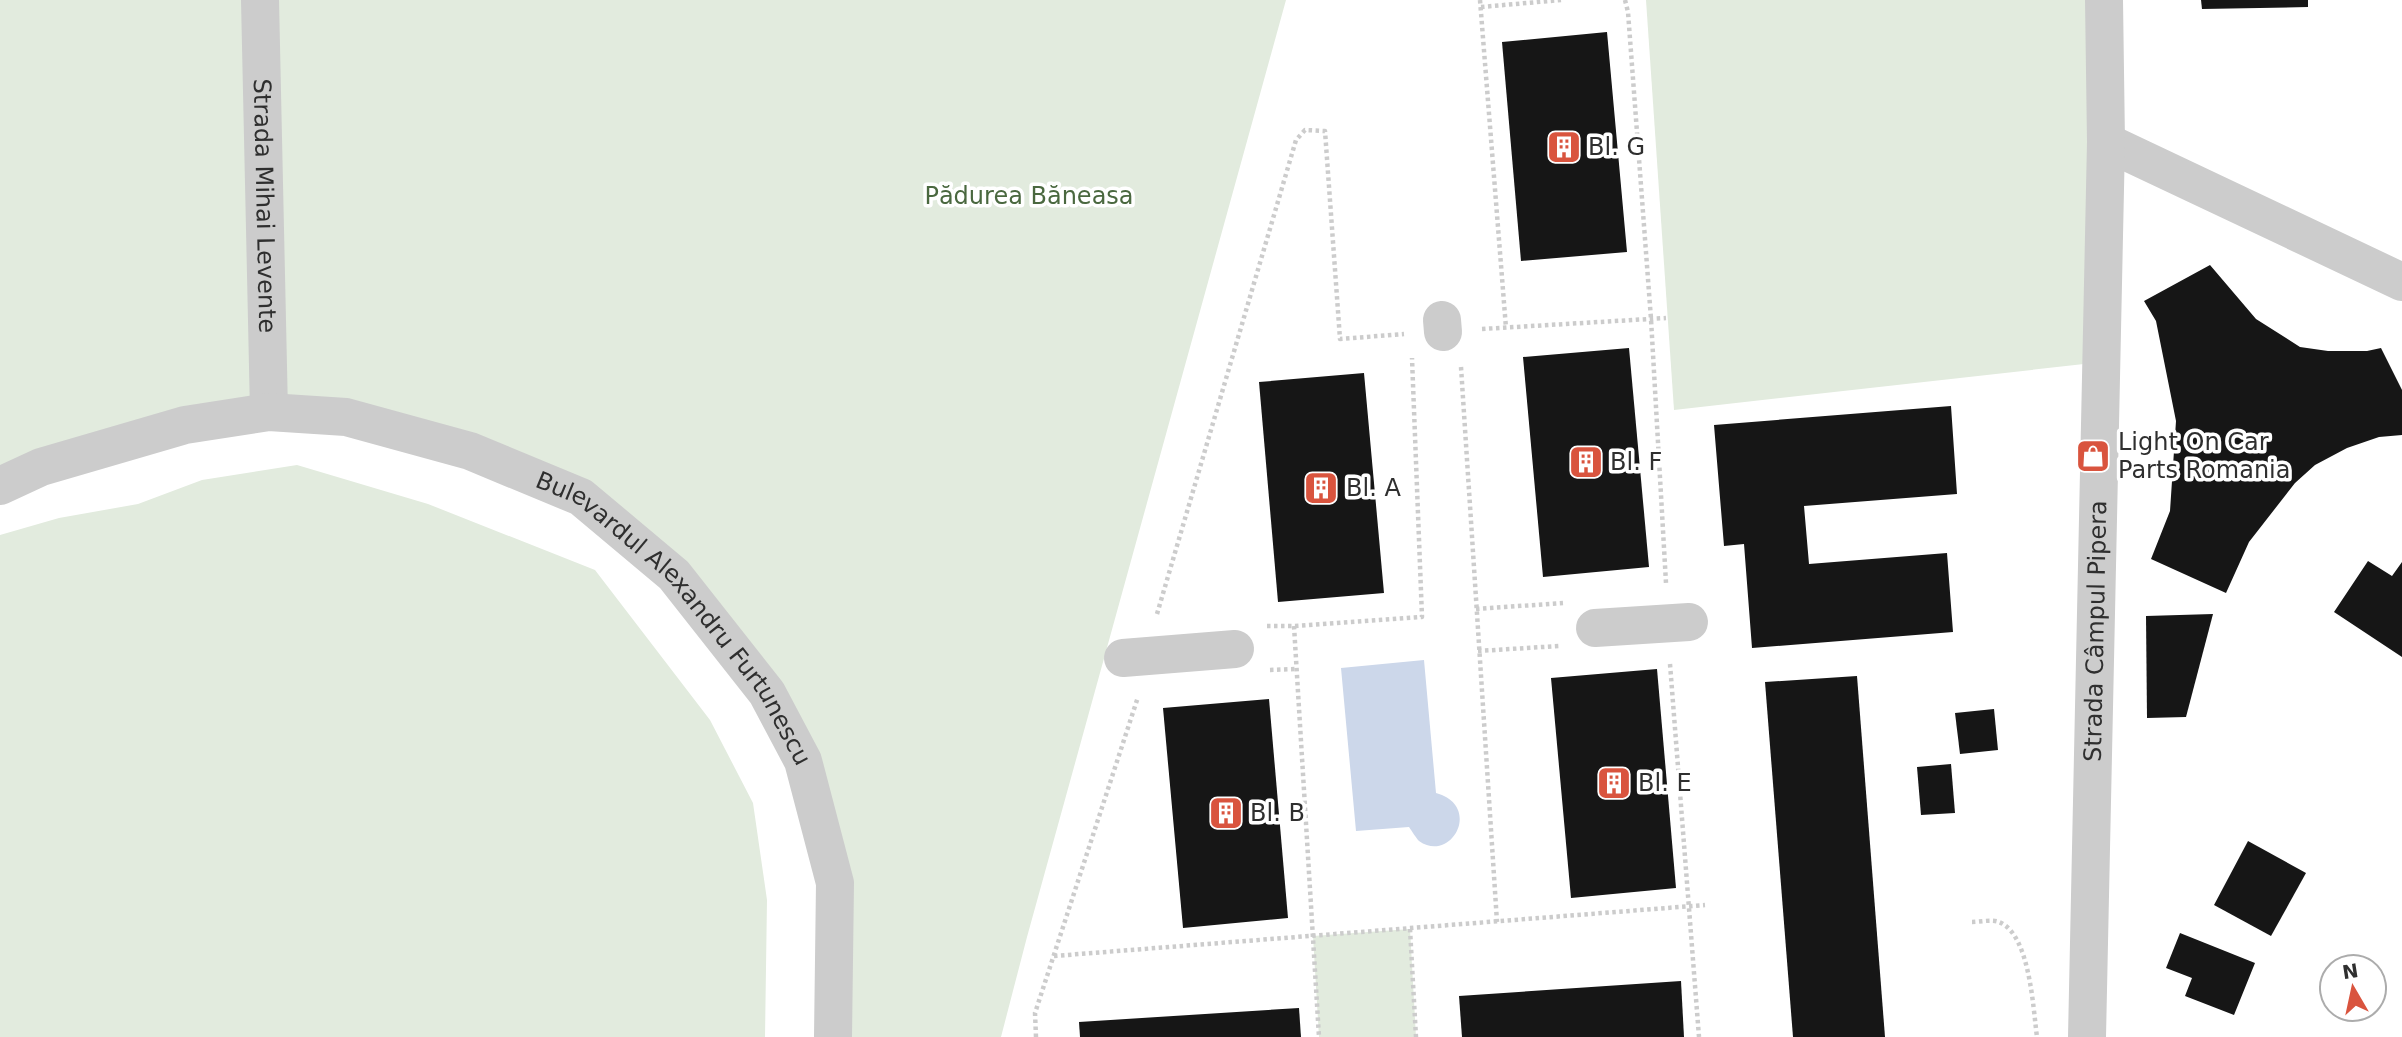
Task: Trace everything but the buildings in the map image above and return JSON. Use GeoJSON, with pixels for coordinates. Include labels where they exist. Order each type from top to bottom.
{"type":"FeatureCollection","features":[{"type":"Feature","properties":{"kind":"street","name":"Strada Mihai Levente"},"geometry":{"type":"LineString","coordinates":[[260,0],[270,412]]}},
{"type":"Feature","properties":{"kind":"street","name":"Strada Câmpul Pipera"},"geometry":{"type":"LineString","coordinates":[[2087,1037],[2106,142],[2104,0]]}},
{"type":"Feature","properties":{"kind":"street"},"geometry":{"type":"LineString","coordinates":[[2106,142],[2402,282]]}},
{"type":"Feature","properties":{"kind":"street","name":"Bulevardul Alexandru Furtunescu"},"geometry":{"type":"LineString","coordinates":[[0,486],[41,467],[185,425],[270,412],[346,417],[470,451],[581,497],[674,575],[767,693],[803,761],[835,883],[833,1037]]}},
{"type":"Feature","properties":{"kind":"street"},"geometry":{"type":"LineString","coordinates":[[1582,637],[1689,622]]}},
{"type":"Feature","properties":{"kind":"street"},"geometry":{"type":"LineString","coordinates":[[1133,672],[1249,649]]}},
{"type":"Feature","properties":{"kind":"path"},"geometry":{"type":"LineString","coordinates":[[1480,0],[1506,328]]}},
{"type":"Feature","properties":{"kind":"path"},"geometry":{"type":"LineString","coordinates":[[1481,7],[1561,0]]}},
{"type":"Feature","properties":{"kind":"path"},"geometry":{"type":"LineString","coordinates":[[1625,0],[1651,319],[1666,586]]}},
{"type":"Feature","properties":{"kind":"path"},"geometry":{"type":"LineString","coordinates":[[1155,620],[1296,140],[1305,130],[1325,131],[1340,339],[1439,329],[1506,328],[1667,318]]}},
{"type":"Feature","properties":{"kind":"path"},"geometry":{"type":"LineString","coordinates":[[1439,329],[1476,609],[1497,922]]}},
{"type":"Feature","properties":{"kind":"path"},"geometry":{"type":"LineString","coordinates":[[1249,649],[1294,626],[1422,617],[1439,329]]}},
{"type":"Feature","properties":{"kind":"path"},"geometry":{"type":"LineString","coordinates":[[1476,609],[1566,603]]}},
{"type":"Feature","properties":{"kind":"path"},"geometry":{"type":"LineString","coordinates":[[1294,626],[1319,1037]]}},
{"type":"Feature","properties":{"kind":"path"},"geometry":{"type":"LineString","coordinates":[[1478,651],[1582,637]]}},
{"type":"Feature","properties":{"kind":"path"},"geometry":{"type":"LineString","coordinates":[[1249,649],[1297,669]]}},
{"type":"Feature","properties":{"kind":"path"},"geometry":{"type":"LineString","coordinates":[[1670,663],[1699,1037]]}},
{"type":"Feature","properties":{"kind":"path"},"geometry":{"type":"LineString","coordinates":[[1036,1037],[1035,1013],[1054,956],[1133,672]]}},
{"type":"Feature","properties":{"kind":"path"},"geometry":{"type":"LineString","coordinates":[[1054,956],[1705,905]]}},
{"type":"Feature","properties":{"kind":"path"},"geometry":{"type":"LineString","coordinates":[[1972,922],[1998,922],[2015,935],[2029,975],[2037,1037]]}},
{"type":"Feature","properties":{"kind":"path"},"geometry":{"type":"LineString","coordinates":[[1410,929],[1416,1037]]}},
{"type":"Feature","properties":{"kind":"green space","name":"Pădurea Băneasa"},"geometry":{"type":"Polygon","coordinates":[[[0,0],[1286,0],[1001,1037],[833,1037],[835,883],[767,693],[581,497],[269,412],[0,486],[0,0]]]}},
{"type":"Feature","properties":{"kind":"green space"},"geometry":{"type":"Polygon","coordinates":[[[1646,0],[2104,0],[2102,362],[1674,410],[1646,0]]]}},
{"type":"Feature","properties":{"kind":"green space"},"geometry":{"type":"Polygon","coordinates":[[[297,465],[428,504],[595,570],[710,720],[753,803],[767,900],[765,1037],[0,1037],[0,535],[59,518],[138,504],[202,480],[297,465]]]}},
{"type":"Feature","properties":{"kind":"green space"},"geometry":{"type":"Polygon","coordinates":[[[1410,929],[1416,1037],[1319,1037],[1313,936],[1410,929]]]}},
{"type":"Feature","properties":{"kind":"water"},"geometry":{"type":"Polygon","coordinates":[[[1424,660],[1436,793],[1450,800],[1458,809],[1460,820],[1451,839],[1442,845],[1431,846],[1419,841],[1409,827],[1356,831],[1341,668],[1424,660]]]}},
{"type":"Feature","properties":{"kind":"place","name":"Bl. G"},"geometry":{"type":"Point","coordinates":[1564,147]}},
{"type":"Feature","properties":{"kind":"place","name":"Light On Car Parts Romania"},"geometry":{"type":"Point","coordinates":[2093,456]}},
{"type":"Feature","properties":{"kind":"place","name":"Bl. F"},"geometry":{"type":"Point","coordinates":[1586,462]}},
{"type":"Feature","properties":{"kind":"place","name":"Bl. A"},"geometry":{"type":"Point","coordinates":[1321,488]}},
{"type":"Feature","properties":{"kind":"place","name":"Bl. E"},"geometry":{"type":"Point","coordinates":[1614,783]}},
{"type":"Feature","properties":{"kind":"place","name":"Bl. B"},"geometry":{"type":"Point","coordinates":[1226,813]}}]}
